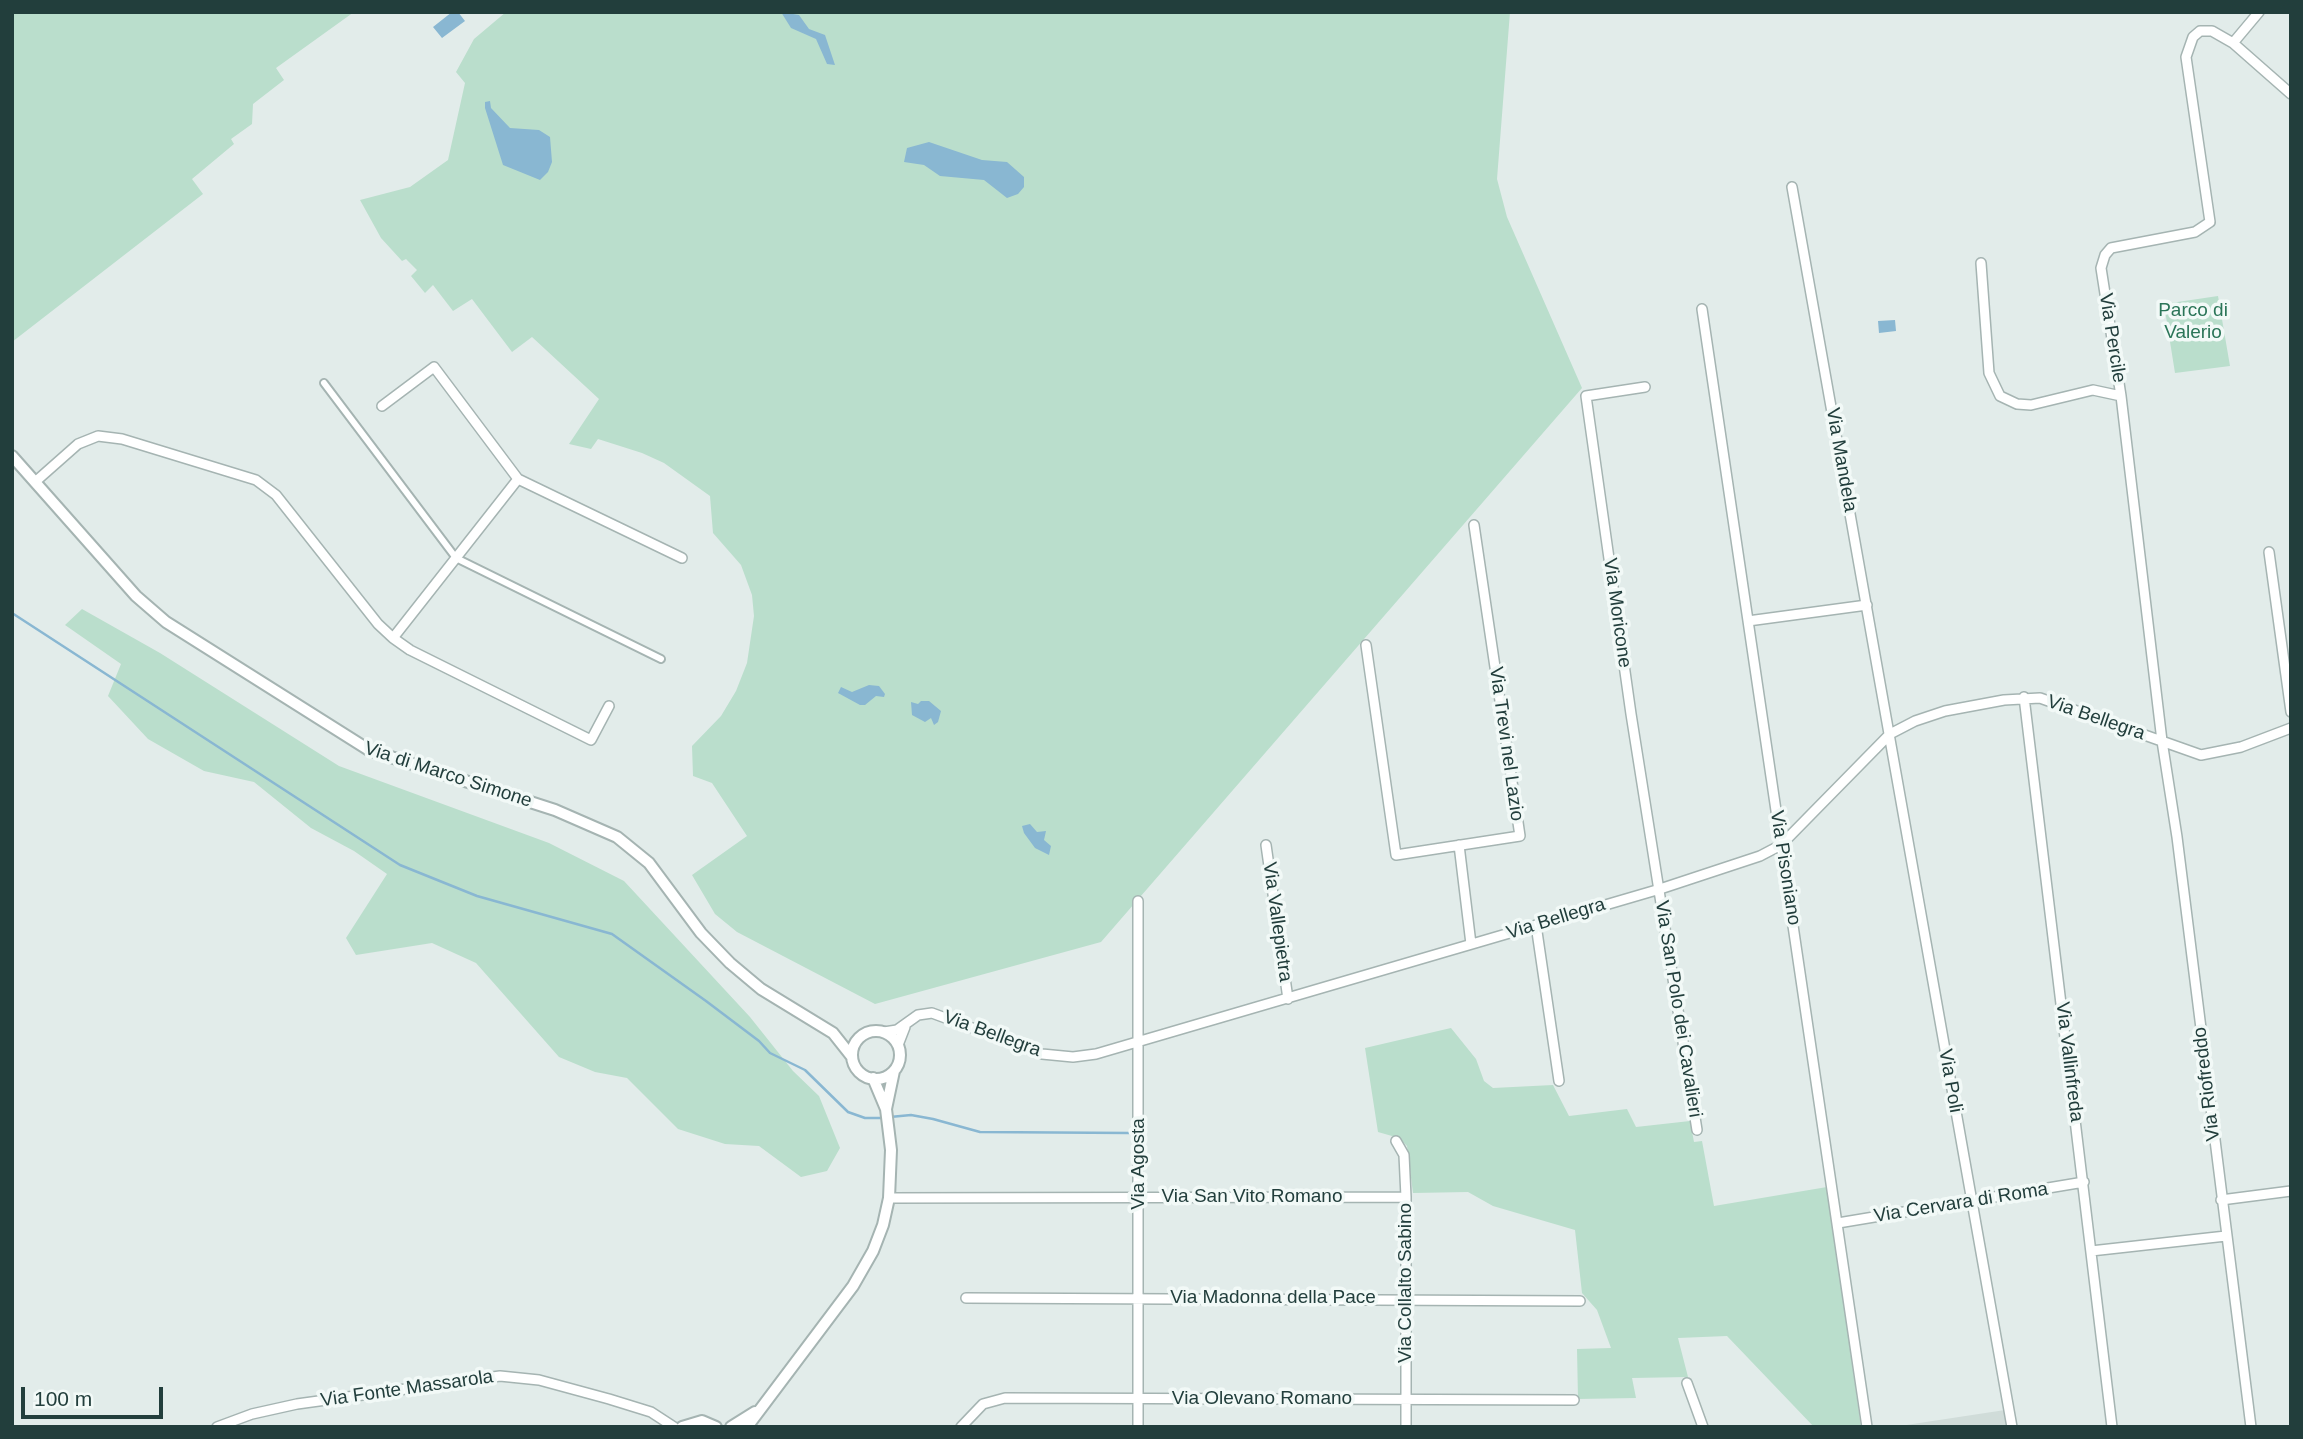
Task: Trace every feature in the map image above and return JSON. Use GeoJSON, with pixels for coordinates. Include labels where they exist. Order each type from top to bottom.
{"type":"FeatureCollection","features":[{"type":"Feature","properties":{"kind":"street"},"geometry":{"type":"LineString","coordinates":[[2259,12],[2232,43],[2291,94]]}},
{"type":"Feature","properties":{"kind":"street","name":"Via Percile"},"geometry":{"type":"LineString","coordinates":[[2162,741],[2121,396],[2102,274],[2103,259],[2107,251],[2116,247],[2195,232],[2210,222],[2186,57],[2193,37],[2200,31],[2212,31],[2232,43]]}},
{"type":"Feature","properties":{"kind":"street","name":"Via Mandela"},"geometry":{"type":"LineString","coordinates":[[1792,187],[1889,734]]}},
{"type":"Feature","properties":{"kind":"street"},"geometry":{"type":"LineString","coordinates":[[1981,263],[1989,373],[2000,396],[2017,404],[2031,405],[2096,389],[2121,396]]}},
{"type":"Feature","properties":{"kind":"street","name":"Via Pisoniano"},"geometry":{"type":"LineString","coordinates":[[1702,309],[1867,1427]]}},
{"type":"Feature","properties":{"kind":"street"},"geometry":{"type":"LineString","coordinates":[[382,406],[434,367],[518,479],[682,558]]}},
{"type":"Feature","properties":{"kind":"street"},"geometry":{"type":"LineString","coordinates":[[324,383],[456,558],[661,659]]}},
{"type":"Feature","properties":{"kind":"street","name":"Via Moricone"},"geometry":{"type":"LineString","coordinates":[[1645,387],[1586,396],[1631,714],[1660,888]]}},
{"type":"Feature","properties":{"kind":"street"},"geometry":{"type":"LineString","coordinates":[[36,482],[78,444],[98,436],[122,439],[256,480],[276,495],[378,624],[410,650],[591,740],[609,706]]}},
{"type":"Feature","properties":{"kind":"street","name":"Via di Marco Simone"},"geometry":{"type":"LineString","coordinates":[[12,456],[136,596],[183,634],[369,750],[574,817],[617,837],[649,863],[701,933],[730,963],[761,989],[839,1038],[852,1058]]}},
{"type":"Feature","properties":{"kind":"street"},"geometry":{"type":"LineString","coordinates":[[393,638],[518,479]]}},
{"type":"Feature","properties":{"kind":"street","name":"Via Trevi nel Lazio"},"geometry":{"type":"LineString","coordinates":[[1366,645],[1395,855],[1520,836],[1474,524]]}},
{"type":"Feature","properties":{"kind":"street"},"geometry":{"type":"LineString","coordinates":[[2269,552],[2291,712]]}},
{"type":"Feature","properties":{"kind":"street"},"geometry":{"type":"LineString","coordinates":[[1748,621],[1867,605]]}},
{"type":"Feature","properties":{"kind":"street","name":"Via Bellegra"},"geometry":{"type":"LineString","coordinates":[[884,1032],[897,1030],[924,1013],[939,1014],[1018,1047],[1056,1056],[1088,1055],[1138,1044],[1660,888],[1760,856],[1781,845],[1889,734],[1936,713],[2024,697],[2050,700],[2188,753],[2208,755],[2241,747],[2291,728]]}},
{"type":"Feature","properties":{"kind":"street","name":"Via Vallinfreda"},"geometry":{"type":"LineString","coordinates":[[2024,697],[2112,1427]]}},
{"type":"Feature","properties":{"kind":"street","name":"Via Poli"},"geometry":{"type":"LineString","coordinates":[[1889,734],[2012,1427]]}},
{"type":"Feature","properties":{"kind":"street","name":"Via Riofreddo"},"geometry":{"type":"LineString","coordinates":[[2162,741],[2177,837],[2251,1427]]}},
{"type":"Feature","properties":{"kind":"street","name":"Via Vallepietra"},"geometry":{"type":"LineString","coordinates":[[1266,845],[1288,999]]}},
{"type":"Feature","properties":{"kind":"street"},"geometry":{"type":"LineString","coordinates":[[1459,845],[1471,944]]}},
{"type":"Feature","properties":{"kind":"street","name":"Via San Polo dei Cavalieri"},"geometry":{"type":"LineString","coordinates":[[1660,888],[1697,1130]]}},
{"type":"Feature","properties":{"kind":"street","name":"Via Agosta"},"geometry":{"type":"LineString","coordinates":[[1138,901],[1139,1427]]}},
{"type":"Feature","properties":{"kind":"street"},"geometry":{"type":"LineString","coordinates":[[1536,925],[1559,1081]]}},
{"type":"Feature","properties":{"kind":"street"},"geometry":{"type":"LineString","coordinates":[[886,1109],[894,1071],[900,1058],[898,1045],[908,1023]]}},
{"type":"Feature","properties":{"kind":"street","name":"Via di Marco Simone"},"geometry":{"type":"LineString","coordinates":[[826,1028],[842,1033],[867,1032]]}},
{"type":"Feature","properties":{"kind":"street"},"geometry":{"type":"LineString","coordinates":[[894,1071],[884,1077],[873,1078],[859,1072],[852,1058],[855,1042],[867,1032],[884,1032],[898,1045]]}},
{"type":"Feature","properties":{"kind":"street"},"geometry":{"type":"LineString","coordinates":[[747,1427],[757,1410],[853,1286],[873,1251],[888,1198],[888,1128],[886,1109],[873,1078]]}},
{"type":"Feature","properties":{"kind":"street","name":"Via Collalto Sabino"},"geometry":{"type":"LineString","coordinates":[[1396,1141],[1404,1155],[1406,1197],[1406,1427]]}},
{"type":"Feature","properties":{"kind":"street","name":"Via Cervara di Roma"},"geometry":{"type":"LineString","coordinates":[[1838,1223],[2084,1182]]}},
{"type":"Feature","properties":{"kind":"street"},"geometry":{"type":"LineString","coordinates":[[2221,1200],[2291,1191]]}},
{"type":"Feature","properties":{"kind":"street","name":"Via San Vito Romano"},"geometry":{"type":"LineString","coordinates":[[888,1198],[1406,1197]]}},
{"type":"Feature","properties":{"kind":"street"},"geometry":{"type":"LineString","coordinates":[[2091,1251],[2225,1236]]}},
{"type":"Feature","properties":{"kind":"street","name":"Via Madonna della Pace"},"geometry":{"type":"LineString","coordinates":[[967,1298],[1405,1298],[1580,1301]]}},
{"type":"Feature","properties":{"kind":"street","name":"Via Fonte Massarola"},"geometry":{"type":"LineString","coordinates":[[217,1427],[252,1414],[304,1402],[500,1376],[534,1379],[603,1397],[651,1412],[674,1427]]}},
{"type":"Feature","properties":{"kind":"street"},"geometry":{"type":"LineString","coordinates":[[1687,1383],[1703,1427]]}},
{"type":"Feature","properties":{"kind":"street","name":"Via Olevano Romano"},"geometry":{"type":"LineString","coordinates":[[961,1427],[979,1407],[1000,1398],[1574,1400]]}},
{"type":"Feature","properties":{"kind":"street"},"geometry":{"type":"LineString","coordinates":[[731,1427],[757,1410]]}},
{"type":"Feature","properties":{"kind":"street"},"geometry":{"type":"LineString","coordinates":[[682,1427],[702,1421],[716,1427]]}},
{"type":"Feature","properties":{"kind":"shaded area"},"geometry":{"type":"Polygon","coordinates":[[[2005,1410],[2008,1427],[1893,1427],[2005,1410]]]}},
{"type":"Feature","properties":{"kind":"green space"},"geometry":{"type":"Polygon","coordinates":[[[12,12],[354,12],[276,68],[284,80],[253,104],[252,124],[231,139],[234,144],[192,179],[203,194],[12,342],[12,12]]]}},
{"type":"Feature","properties":{"kind":"green space"},"geometry":{"type":"Polygon","coordinates":[[[506,12],[1510,12],[1497,179],[1507,217],[1582,388],[1101,942],[875,1004],[737,932],[715,914],[692,875],[747,836],[712,783],[693,776],[692,746],[721,716],[736,691],[747,663],[754,616],[752,595],[741,565],[713,533],[710,496],[664,463],[642,453],[598,439],[591,449],[569,444],[599,399],[532,337],[512,352],[472,299],[453,311],[433,285],[425,293],[411,276],[417,270],[406,259],[402,261],[381,238],[360,200],[410,187],[448,160],[465,83],[456,72],[474,39],[506,12]]]}},
{"type":"Feature","properties":{"kind":"green space","name":"Parco di Valerio"},"geometry":{"type":"Polygon","coordinates":[[[2218,296],[2230,366],[2175,373],[2164,304],[2218,296]]]}},
{"type":"Feature","properties":{"kind":"green space"},"geometry":{"type":"Polygon","coordinates":[[[82,609],[160,653],[339,766],[549,843],[624,881],[750,1017],[793,1071],[819,1096],[840,1148],[827,1171],[801,1177],[759,1146],[725,1144],[678,1129],[627,1078],[595,1072],[559,1057],[476,963],[432,943],[356,955],[346,938],[387,874],[354,851],[311,828],[254,782],[204,771],[148,739],[108,696],[121,664],[65,625],[82,609]]]}},
{"type":"Feature","properties":{"kind":"green space"},"geometry":{"type":"Polygon","coordinates":[[[1451,1028],[1476,1059],[1484,1081],[1493,1088],[1553,1085],[1569,1116],[1627,1109],[1636,1127],[1690,1121],[1694,1142],[1702,1141],[1714,1206],[1827,1187],[1861,1427],[1814,1427],[1727,1336],[1678,1338],[1688,1377],[1632,1378],[1636,1398],[1578,1399],[1577,1349],[1611,1348],[1597,1310],[1582,1293],[1575,1230],[1493,1206],[1468,1192],[1413,1193],[1407,1146],[1399,1138],[1378,1132],[1365,1048],[1451,1028]]]}},
{"type":"Feature","properties":{"kind":"water"},"geometry":{"type":"Polygon","coordinates":[[[452,12],[458,12],[465,21],[442,38],[433,27],[452,12]]]}},
{"type":"Feature","properties":{"kind":"water"},"geometry":{"type":"Polygon","coordinates":[[[781,12],[799,15],[809,29],[825,35],[835,65],[827,64],[816,39],[791,28],[781,12]]]}},
{"type":"Feature","properties":{"kind":"water"},"geometry":{"type":"Polygon","coordinates":[[[490,101],[491,108],[510,128],[539,130],[550,137],[552,162],[548,172],[540,180],[503,165],[485,108],[485,102],[490,101]]]}},
{"type":"Feature","properties":{"kind":"water"},"geometry":{"type":"Polygon","coordinates":[[[929,142],[982,160],[1007,162],[1024,177],[1024,187],[1018,194],[1007,198],[984,180],[940,176],[924,165],[904,162],[907,148],[929,142]]]}},
{"type":"Feature","properties":{"kind":"water"},"geometry":{"type":"Polygon","coordinates":[[[1895,320],[1896,331],[1879,333],[1878,321],[1895,320]]]}},
{"type":"Feature","properties":{"kind":"water"},"geometry":{"type":"Polygon","coordinates":[[[869,685],[879,686],[885,694],[884,697],[876,696],[865,705],[860,705],[838,693],[841,687],[852,692],[869,685]]]}},
{"type":"Feature","properties":{"kind":"water"},"geometry":{"type":"Polygon","coordinates":[[[921,701],[929,701],[941,711],[938,722],[934,725],[931,718],[925,722],[912,715],[911,702],[918,704],[921,701]]]}},
{"type":"Feature","properties":{"kind":"water"},"geometry":{"type":"Polygon","coordinates":[[[1030,824],[1037,832],[1046,831],[1044,840],[1051,846],[1049,855],[1035,848],[1024,833],[1022,826],[1030,824]]]}},
{"type":"Feature","properties":{"kind":"waterway"},"geometry":{"type":"LineString","coordinates":[[12,613],[400,865],[477,896],[612,934],[706,1001],[759,1041],[770,1053],[805,1070],[848,1112],[865,1118],[883,1118]]}},
{"type":"Feature","properties":{"kind":"waterway"},"geometry":{"type":"LineString","coordinates":[[890,1117],[911,1115],[980,1132],[1129,1133]]}}]}
